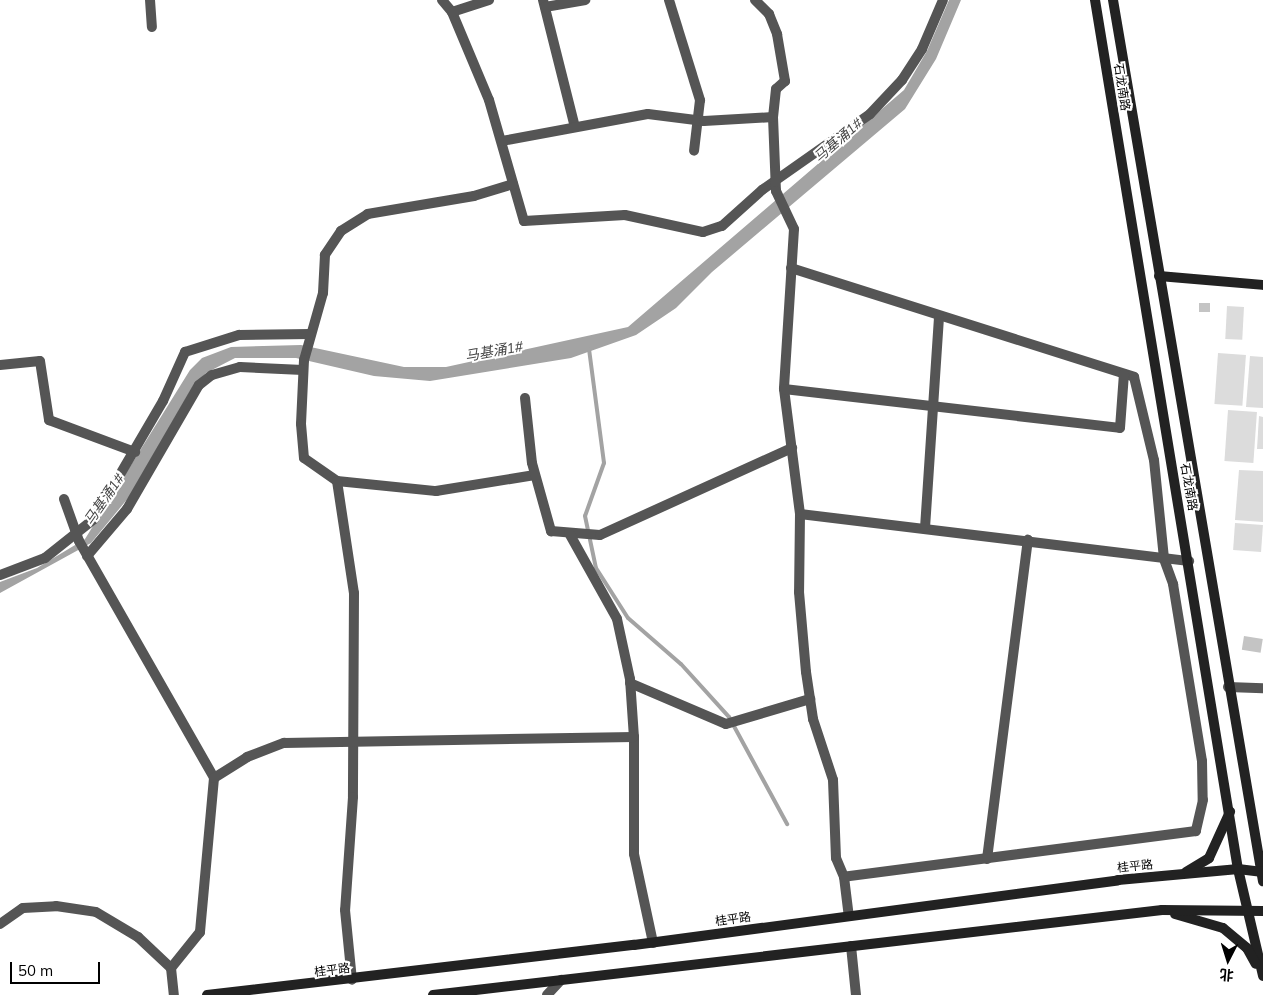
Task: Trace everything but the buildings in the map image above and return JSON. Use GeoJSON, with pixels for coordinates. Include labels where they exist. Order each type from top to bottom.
{"type":"FeatureCollection","features":[{"type":"Feature","properties":{"kind":"main road","name":"石龙南路"},"geometry":{"type":"LineString","coordinates":[[1095,0],[1231,811],[1238,868],[1263,976]]}},
{"type":"Feature","properties":{"kind":"main road","name":"石龙南路"},"geometry":{"type":"LineString","coordinates":[[1113,0],[1228,687],[1259,839],[1262,875]]}},
{"type":"Feature","properties":{"kind":"main road"},"geometry":{"type":"LineString","coordinates":[[1159,276],[1263,285]]}},
{"type":"Feature","properties":{"kind":"main road"},"geometry":{"type":"LineString","coordinates":[[1184,874],[1210,858],[1231,811]]}},
{"type":"Feature","properties":{"kind":"main road","name":"桂平路"},"geometry":{"type":"LineString","coordinates":[[207,995],[352,980],[653,943],[849,916],[1184,874],[1238,868],[1262,875]]}},
{"type":"Feature","properties":{"kind":"main road"},"geometry":{"type":"LineString","coordinates":[[1162,910],[1223,928],[1247,948],[1263,976]]}},
{"type":"Feature","properties":{"kind":"main road"},"geometry":{"type":"LineString","coordinates":[[432,995],[1162,910],[1263,911]]}},
{"type":"Feature","properties":{"kind":"street"},"geometry":{"type":"LineString","coordinates":[[150,0],[152,27]]}},
{"type":"Feature","properties":{"kind":"street"},"geometry":{"type":"LineString","coordinates":[[442,0],[452,12],[502,141],[524,221],[625,215],[703,232],[722,226],[870,114],[902,80],[922,49],[943,0]]}},
{"type":"Feature","properties":{"kind":"street"},"geometry":{"type":"LineString","coordinates":[[452,12],[489,0]]}},
{"type":"Feature","properties":{"kind":"street"},"geometry":{"type":"LineString","coordinates":[[575,127],[544,4],[585,0]]}},
{"type":"Feature","properties":{"kind":"street"},"geometry":{"type":"LineString","coordinates":[[669,0],[700,100],[701,120],[694,151]]}},
{"type":"Feature","properties":{"kind":"street"},"geometry":{"type":"LineString","coordinates":[[755,0],[769,14],[777,34],[785,81],[776,89],[773,118],[776,187],[794,229],[784,389],[800,514],[799,592],[810,699],[833,780],[836,858],[844,877],[849,916]]}},
{"type":"Feature","properties":{"kind":"street"},"geometry":{"type":"LineString","coordinates":[[502,141],[648,114],[701,120],[773,118]]}},
{"type":"Feature","properties":{"kind":"street"},"geometry":{"type":"LineString","coordinates":[[514,184],[474,196],[368,214],[341,231],[325,255],[323,292],[309,337],[303,365],[304,458],[337,480],[436,491],[536,476]]}},
{"type":"Feature","properties":{"kind":"street"},"geometry":{"type":"LineString","coordinates":[[791,268],[1134,377],[1140,386],[1151,442],[1164,559],[1173,584],[1202,762],[1203,800],[1196,831],[844,877]]}},
{"type":"Feature","properties":{"kind":"street"},"geometry":{"type":"LineString","coordinates":[[925,528],[938,316]]}},
{"type":"Feature","properties":{"kind":"street"},"geometry":{"type":"LineString","coordinates":[[0,575],[45,558],[78,539],[94,519],[134,452],[186,352],[239,335],[309,337]]}},
{"type":"Feature","properties":{"kind":"street"},"geometry":{"type":"LineString","coordinates":[[0,365],[40,361],[50,420],[134,452]]}},
{"type":"Feature","properties":{"kind":"street"},"geometry":{"type":"LineString","coordinates":[[86,554],[127,509],[199,385],[212,376],[240,367],[303,365]]}},
{"type":"Feature","properties":{"kind":"street"},"geometry":{"type":"LineString","coordinates":[[784,389],[1120,428],[1124,374]]}},
{"type":"Feature","properties":{"kind":"street"},"geometry":{"type":"LineString","coordinates":[[525,398],[536,476],[551,531],[585,536],[600,535],[792,448]]}},
{"type":"Feature","properties":{"kind":"street"},"geometry":{"type":"LineString","coordinates":[[1151,442],[1169,440]]}},
{"type":"Feature","properties":{"kind":"street"},"geometry":{"type":"LineString","coordinates":[[337,480],[354,593],[353,797],[345,910],[352,980]]}},
{"type":"Feature","properties":{"kind":"street"},"geometry":{"type":"LineString","coordinates":[[64,499],[78,539],[86,554],[214,778],[200,932],[171,968]]}},
{"type":"Feature","properties":{"kind":"street"},"geometry":{"type":"LineString","coordinates":[[800,514],[1028,540],[1189,561]]}},
{"type":"Feature","properties":{"kind":"street"},"geometry":{"type":"LineString","coordinates":[[569,533],[617,619],[630,683],[634,736],[634,854],[653,943]]}},
{"type":"Feature","properties":{"kind":"street"},"geometry":{"type":"LineString","coordinates":[[987,859],[1028,540]]}},
{"type":"Feature","properties":{"kind":"street"},"geometry":{"type":"LineString","coordinates":[[630,683],[726,724],[738,718],[810,699]]}},
{"type":"Feature","properties":{"kind":"street"},"geometry":{"type":"LineString","coordinates":[[1228,687],[1263,688]]}},
{"type":"Feature","properties":{"kind":"street"},"geometry":{"type":"LineString","coordinates":[[214,778],[247,757],[284,743],[352,739],[527,741],[634,736]]}},
{"type":"Feature","properties":{"kind":"street"},"geometry":{"type":"LineString","coordinates":[[0,924],[23,908],[56,906],[96,912],[138,937],[171,968],[174,995]]}},
{"type":"Feature","properties":{"kind":"street"},"geometry":{"type":"LineString","coordinates":[[851,946],[856,995]]}},
{"type":"Feature","properties":{"kind":"street"},"geometry":{"type":"LineString","coordinates":[[547,995],[561,980]]}},
{"type":"Feature","properties":{"kind":"shaded area"},"geometry":{"type":"Polygon","coordinates":[[[949,0],[961,0],[936,59],[905,109],[712,272],[676,308],[636,335],[571,358],[430,381],[374,376],[296,358],[235,358],[206,373],[193,386],[129,497],[91,543],[0,593],[0,582],[37,568],[85,539],[190,370],[202,358],[231,347],[301,345],[404,367],[446,367],[628,327],[904,90],[927,51],[949,0]]]}},
{"type":"Feature","properties":{"kind":"shaded area"},"geometry":{"type":"Polygon","coordinates":[[[1227,306],[1244,307],[1242,340],[1225,339],[1227,306]]]}},
{"type":"Feature","properties":{"kind":"shaded area"},"geometry":{"type":"Polygon","coordinates":[[[1218,353],[1246,355],[1242,406],[1214,404],[1218,353]]]}},
{"type":"Feature","properties":{"kind":"shaded area"},"geometry":{"type":"Polygon","coordinates":[[[1250,356],[1263,357],[1263,408],[1246,407],[1250,356]]]}},
{"type":"Feature","properties":{"kind":"shaded area"},"geometry":{"type":"Polygon","coordinates":[[[1228,410],[1257,412],[1253,463],[1224,461],[1228,410]]]}},
{"type":"Feature","properties":{"kind":"shaded area"},"geometry":{"type":"Polygon","coordinates":[[[1259,416],[1263,417],[1263,449],[1257,449],[1259,416]]]}},
{"type":"Feature","properties":{"kind":"shaded area"},"geometry":{"type":"Polygon","coordinates":[[[1239,470],[1263,471],[1263,522],[1235,520],[1239,470]]]}},
{"type":"Feature","properties":{"kind":"shaded area"},"geometry":{"type":"Polygon","coordinates":[[[1235,523],[1263,525],[1261,552],[1233,550],[1235,523]]]}},
{"type":"Feature","properties":{"kind":"waterway"},"geometry":{"type":"LineString","coordinates":[[589,349],[604,463],[585,516],[596,568],[628,618],[681,664],[729,717],[787,824]]}},
{"type":"Feature","properties":{"kind":"water label","name":"马基涌1#"},"geometry":{"type":"Point","coordinates":[838,140]}},
{"type":"Feature","properties":{"kind":"water label","name":"马基涌1#"},"geometry":{"type":"Point","coordinates":[494,351]}},
{"type":"Feature","properties":{"kind":"water label","name":"马基涌1#"},"geometry":{"type":"Point","coordinates":[104,499]}}]}
